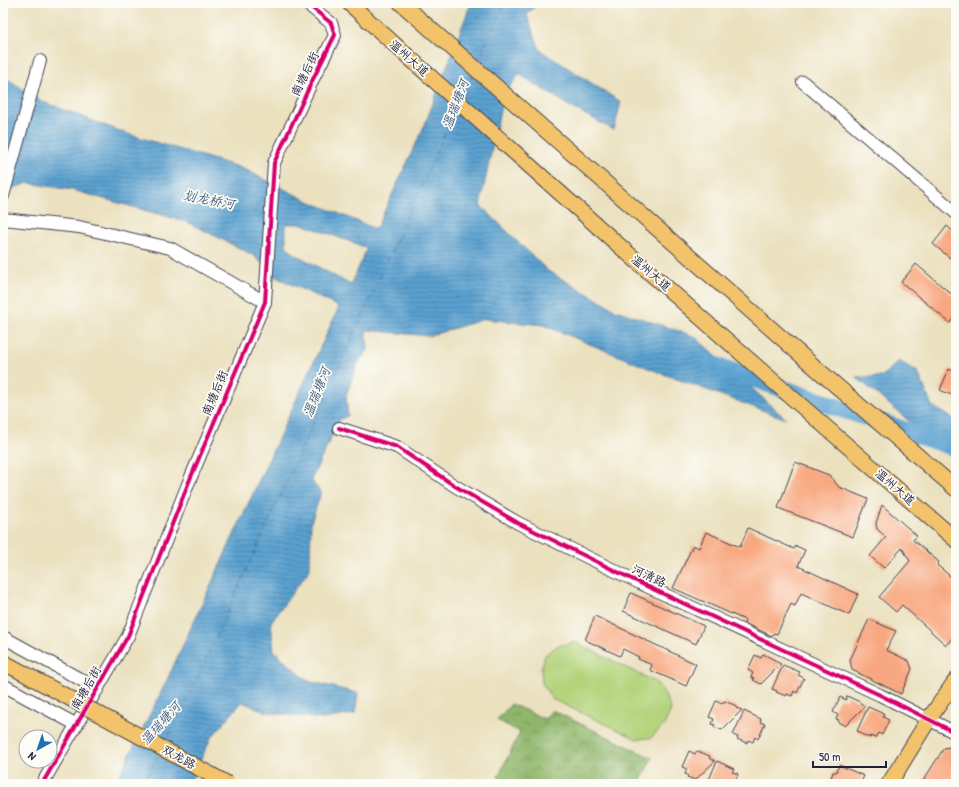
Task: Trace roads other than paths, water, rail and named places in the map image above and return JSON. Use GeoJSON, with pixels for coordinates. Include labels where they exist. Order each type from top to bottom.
{"type":"FeatureCollection","features":[{"type":"Feature","properties":{"kind":"main road","name":"温州大道"},"geometry":{"type":"LineString","coordinates":[[350,3],[517,156],[851,450],[956,540]]}},
{"type":"Feature","properties":{"kind":"main road"},"geometry":{"type":"LineString","coordinates":[[402,3],[953,487]]}},
{"type":"Feature","properties":{"kind":"main road","name":"双龙路"},"geometry":{"type":"LineString","coordinates":[[3,662],[228,784]]}},
{"type":"Feature","properties":{"kind":"main road"},"geometry":{"type":"LineString","coordinates":[[888,784],[929,719],[956,680]]}},
{"type":"Feature","properties":{"kind":"street","name":"南塘后街"},"geometry":{"type":"LineString","coordinates":[[42,784],[128,636],[188,484],[265,302],[274,163],[335,35],[331,23],[306,3]]}},
{"type":"Feature","properties":{"kind":"street"},"geometry":{"type":"LineString","coordinates":[[3,196],[40,60]]}},
{"type":"Feature","properties":{"kind":"street"},"geometry":{"type":"LineString","coordinates":[[803,82],[956,213]]}},
{"type":"Feature","properties":{"kind":"street"},"geometry":{"type":"LineString","coordinates":[[3,219],[79,227],[170,248],[265,302]]}},
{"type":"Feature","properties":{"kind":"street","name":"河清路"},"geometry":{"type":"LineString","coordinates":[[339,428],[397,447],[455,486],[518,523],[640,583],[956,733]]}},
{"type":"Feature","properties":{"kind":"street"},"geometry":{"type":"LineString","coordinates":[[3,637],[98,689]]}},
{"type":"Feature","properties":{"kind":"street"},"geometry":{"type":"LineString","coordinates":[[3,685],[77,725]]}},
{"type":"Feature","properties":{"kind":"water"},"geometry":{"type":"Polygon","coordinates":[[[471,3],[538,3],[527,15],[540,50],[621,102],[614,130],[571,107],[519,74],[503,97],[480,205],[548,271],[616,310],[694,336],[786,419],[658,372],[543,325],[485,319],[429,336],[366,330],[368,350],[358,363],[346,395],[348,416],[340,419],[311,480],[321,493],[311,522],[310,569],[271,622],[274,651],[308,681],[358,693],[355,714],[322,719],[267,712],[242,702],[211,738],[189,784],[115,784],[165,684],[339,307],[276,277],[253,255],[187,222],[72,190],[28,183],[3,192],[3,76],[41,101],[125,133],[242,168],[304,199],[376,229],[425,124],[471,3]],[[286,224],[286,246],[295,254],[351,285],[367,248],[302,224],[286,224]]]}},
{"type":"Feature","properties":{"kind":"water"},"geometry":{"type":"Polygon","coordinates":[[[899,361],[918,372],[932,406],[956,420],[956,460],[856,377],[881,377],[899,361]]]}},
{"type":"Feature","properties":{"kind":"waterway"},"geometry":{"type":"LineString","coordinates":[[711,364],[956,448]]}},
{"type":"Feature","properties":{"kind":"water label","name":"温瑞塘河"},"geometry":{"type":"Point","coordinates":[455,104]}},
{"type":"Feature","properties":{"kind":"water label","name":"划龙桥河"},"geometry":{"type":"Point","coordinates":[209,199]}},
{"type":"Feature","properties":{"kind":"water label","name":"温瑞塘河"},"geometry":{"type":"Point","coordinates":[316,392]}},
{"type":"Feature","properties":{"kind":"water label","name":"温瑞塘河"},"geometry":{"type":"Point","coordinates":[160,723]}}]}
